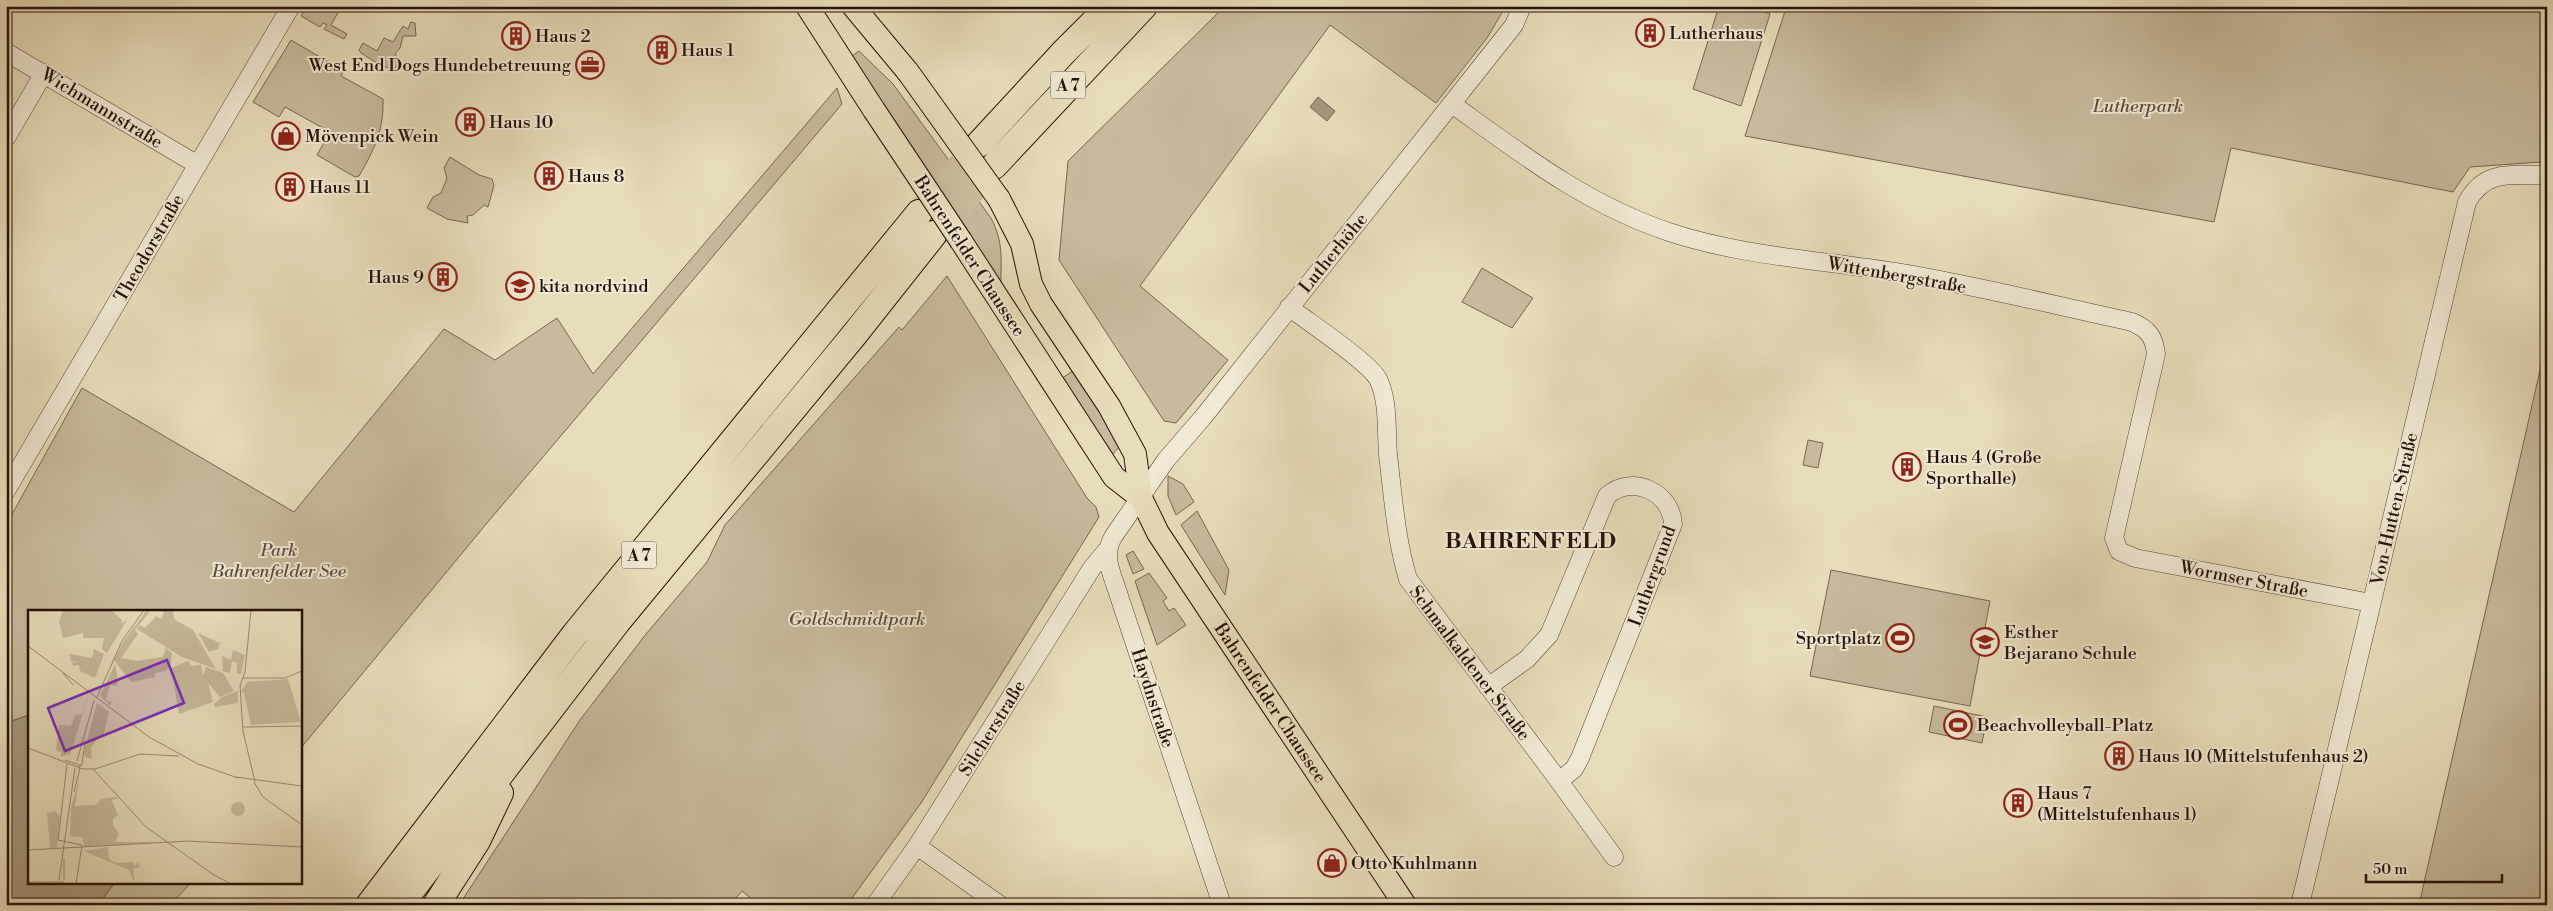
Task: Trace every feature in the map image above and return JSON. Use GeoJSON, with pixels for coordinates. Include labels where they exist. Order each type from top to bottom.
{"type":"FeatureCollection","features":[{"type":"Feature","properties":{"kind":"highway","name":"A 7"},"geometry":{"type":"LineString","coordinates":[[979,144],[1064,52],[1110,6]]}},
{"type":"Feature","properties":{"kind":"highway","name":"A 7"},"geometry":{"type":"LineString","coordinates":[[994,166],[1144,6]]}},
{"type":"Feature","properties":{"kind":"highway","name":"A 7"},"geometry":{"type":"LineString","coordinates":[[369,905],[575,634],[919,213]]}},
{"type":"Feature","properties":{"kind":"highway","name":"A 7"},"geometry":{"type":"LineString","coordinates":[[400,905],[618,621],[854,335],[934,234]]}},
{"type":"Feature","properties":{"kind":"highway"},"geometry":{"type":"LineString","coordinates":[[436,905],[477,841],[522,747]]}},
{"type":"Feature","properties":{"kind":"main road","name":"Bahrenfelder Chaussee"},"geometry":{"type":"LineString","coordinates":[[808,6],[1114,477],[1141,498]]}},
{"type":"Feature","properties":{"kind":"main road","name":"Bahrenfelder Chaussee"},"geometry":{"type":"LineString","coordinates":[[853,6],[908,72],[999,198],[1022,244],[1031,284],[1041,304],[1109,406],[1134,454],[1141,498],[1158,533],[1405,905]]}},
{"type":"Feature","properties":{"kind":"street","name":"Theodorstraße"},"geometry":{"type":"LineString","coordinates":[[8,485],[291,6]]}},
{"type":"Feature","properties":{"kind":"street","name":"Lutherhöhe"},"geometry":{"type":"LineString","coordinates":[[1141,498],[1166,460],[1204,416],[1514,25],[1522,6]]}},
{"type":"Feature","properties":{"kind":"street","name":"Wichmannstraße"},"geometry":{"type":"LineString","coordinates":[[6,52],[198,165]]}},
{"type":"Feature","properties":{"kind":"street"},"geometry":{"type":"LineString","coordinates":[[6,138],[44,74]]}},
{"type":"Feature","properties":{"kind":"street","name":"Wittenbergstraße"},"geometry":{"type":"LineString","coordinates":[[1452,104],[1543,170],[1599,203],[1668,232],[1734,249],[1924,278],[2132,322],[2144,327],[2155,343],[2156,354],[2114,538],[2118,551]]}},
{"type":"Feature","properties":{"kind":"street","name":"Von-Hutten-Straße"},"geometry":{"type":"LineString","coordinates":[[2300,905],[2467,202],[2474,190],[2490,177],[2547,175]]}},
{"type":"Feature","properties":{"kind":"street","name":"Schmalkaldener Straße"},"geometry":{"type":"LineString","coordinates":[[1289,307],[1362,362],[1377,379],[1384,400],[1402,562],[1408,579],[1614,857]]}},
{"type":"Feature","properties":{"kind":"street","name":"Luthergrund"},"geometry":{"type":"LineString","coordinates":[[1488,687],[1527,660],[1550,635],[1607,496],[1614,489],[1626,485],[1637,485],[1658,494],[1673,514],[1673,524],[1580,758],[1574,769],[1559,781]]}},
{"type":"Feature","properties":{"kind":"street"},"geometry":{"type":"LineString","coordinates":[[1107,550],[1113,537],[1141,498]]}},
{"type":"Feature","properties":{"kind":"street","name":"Silcherstraße"},"geometry":{"type":"LineString","coordinates":[[875,905],[917,846],[1092,568],[1107,550]]}},
{"type":"Feature","properties":{"kind":"street","name":"Haydnstraße"},"geometry":{"type":"LineString","coordinates":[[1107,550],[1108,562],[1222,905]]}},
{"type":"Feature","properties":{"kind":"street","name":"Wormser Straße"},"geometry":{"type":"LineString","coordinates":[[2118,551],[2135,558],[2371,603]]}},
{"type":"Feature","properties":{"kind":"street"},"geometry":{"type":"LineString","coordinates":[[917,846],[1000,905]]}},
{"type":"Feature","properties":{"kind":"green space"},"geometry":{"type":"Polygon","coordinates":[[[307,6],[333,6],[339,11],[331,25],[347,34],[344,39],[324,29],[327,25],[323,23],[320,27],[301,16],[307,6]]]}},
{"type":"Feature","properties":{"kind":"green space"},"geometry":{"type":"Polygon","coordinates":[[[1225,6],[1506,6],[1487,38],[1436,103],[1330,25],[1140,286],[1228,360],[1176,423],[1164,421],[1059,260],[1068,161],[1225,6]]]}},
{"type":"Feature","properties":{"kind":"green space"},"geometry":{"type":"Polygon","coordinates":[[[1719,6],[1747,6],[1770,14],[1741,106],[1693,89],[1719,6]]]}},
{"type":"Feature","properties":{"kind":"green space","name":"Lutherpark"},"geometry":{"type":"Polygon","coordinates":[[[1782,6],[2547,6],[2547,138],[2541,162],[2470,167],[2453,192],[2231,148],[2214,222],[1745,136],[1786,8],[1782,6]]]}},
{"type":"Feature","properties":{"kind":"green space"},"geometry":{"type":"Polygon","coordinates":[[[411,22],[415,23],[416,36],[403,36],[400,48],[395,54],[401,65],[391,68],[386,67],[370,59],[359,50],[363,43],[377,51],[384,38],[393,42],[403,26],[408,29],[411,22]]]}},
{"type":"Feature","properties":{"kind":"green space"},"geometry":{"type":"Polygon","coordinates":[[[291,40],[344,71],[341,76],[383,99],[380,130],[359,176],[355,177],[317,155],[330,132],[285,107],[279,117],[253,102],[291,40]]]}},
{"type":"Feature","properties":{"kind":"green space"},"geometry":{"type":"Polygon","coordinates":[[[859,51],[893,84],[991,218],[998,234],[1001,256],[1001,281],[983,259],[852,56],[859,51]]]}},
{"type":"Feature","properties":{"kind":"green space","name":"Park Bahrenfelder See"},"geometry":{"type":"Polygon","coordinates":[[[837,88],[842,104],[487,523],[301,748],[301,610],[28,610],[28,715],[6,723],[6,525],[82,388],[294,512],[444,329],[495,360],[557,318],[593,374],[837,88]]]}},
{"type":"Feature","properties":{"kind":"green space"},"geometry":{"type":"Polygon","coordinates":[[[450,157],[479,175],[492,179],[494,185],[488,207],[484,205],[473,215],[467,216],[468,223],[447,219],[427,208],[433,197],[441,193],[447,178],[444,168],[450,157]]]}},
{"type":"Feature","properties":{"kind":"green space"},"geometry":{"type":"Polygon","coordinates":[[[1482,268],[1533,298],[1512,328],[1462,302],[1482,268]]]}},
{"type":"Feature","properties":{"kind":"green space","name":"Goldschmidtpark"},"geometry":{"type":"Polygon","coordinates":[[[947,276],[1087,498],[1096,507],[1099,517],[921,803],[847,905],[759,905],[742,891],[730,905],[459,905],[580,720],[646,634],[707,562],[725,525],[899,327],[902,330],[947,276]]]}},
{"type":"Feature","properties":{"kind":"green space"},"geometry":{"type":"Polygon","coordinates":[[[2547,339],[2547,905],[2419,905],[2547,339]]]}},
{"type":"Feature","properties":{"kind":"green space"},"geometry":{"type":"Polygon","coordinates":[[[1074,370],[1107,422],[1119,447],[1111,456],[1061,379],[1074,370]]]}},
{"type":"Feature","properties":{"kind":"green space"},"geometry":{"type":"Polygon","coordinates":[[[1808,440],[1823,443],[1818,468],[1803,465],[1808,440]]]}},
{"type":"Feature","properties":{"kind":"green space"},"geometry":{"type":"Polygon","coordinates":[[[1168,476],[1183,484],[1194,502],[1176,515],[1168,496],[1168,476]]]}},
{"type":"Feature","properties":{"kind":"green space"},"geometry":{"type":"Polygon","coordinates":[[[1197,511],[1229,570],[1225,595],[1181,525],[1197,511]]]}},
{"type":"Feature","properties":{"kind":"green space"},"geometry":{"type":"Polygon","coordinates":[[[1133,551],[1144,569],[1133,574],[1126,555],[1133,551]]]}},
{"type":"Feature","properties":{"kind":"green space","name":"Sportplatz"},"geometry":{"type":"Polygon","coordinates":[[[1831,570],[1990,601],[1970,706],[1810,676],[1831,570]]]}},
{"type":"Feature","properties":{"kind":"green space"},"geometry":{"type":"Polygon","coordinates":[[[1149,573],[1167,598],[1163,601],[1169,611],[1174,608],[1186,625],[1157,645],[1135,581],[1149,573]]]}},
{"type":"Feature","properties":{"kind":"green space","name":"Beachvolleyball-Platz"},"geometry":{"type":"Polygon","coordinates":[[[1934,706],[1987,717],[1982,743],[1929,732],[1934,706]]]}},
{"type":"Feature","properties":{"kind":"green space"},"geometry":{"type":"Polygon","coordinates":[[[114,884],[190,884],[170,905],[98,905],[114,884]]]}},
{"type":"Feature","properties":{"kind":"shaded area"},"geometry":{"type":"Polygon","coordinates":[[[1318,97],[1335,111],[1327,121],[1310,107],[1318,97]]]}},
{"type":"Feature","properties":{"kind":"shaded area"},"geometry":{"type":"Polygon","coordinates":[[[28,715],[28,884],[114,884],[98,905],[6,905],[6,723],[28,715]]]}},
{"type":"Feature","properties":{"kind":"tunnel"},"geometry":{"type":"LineString","coordinates":[[919,213],[979,144]]}},
{"type":"Feature","properties":{"kind":"tunnel"},"geometry":{"type":"LineString","coordinates":[[934,234],[994,166]]}},
{"type":"Feature","properties":{"kind":"place","name":"Lutherhaus"},"geometry":{"type":"Point","coordinates":[1650,33]}},
{"type":"Feature","properties":{"kind":"place","name":"Haus 2"},"geometry":{"type":"Point","coordinates":[516,36]}},
{"type":"Feature","properties":{"kind":"place","name":"Haus 1"},"geometry":{"type":"Point","coordinates":[662,50]}},
{"type":"Feature","properties":{"kind":"place","name":"West End Dogs Hundebetreuung"},"geometry":{"type":"Point","coordinates":[590,65]}},
{"type":"Feature","properties":{"kind":"place","name":"Haus 10"},"geometry":{"type":"Point","coordinates":[470,122]}},
{"type":"Feature","properties":{"kind":"place","name":"Mövenpick Wein"},"geometry":{"type":"Point","coordinates":[286,136]}},
{"type":"Feature","properties":{"kind":"place","name":"Haus 8"},"geometry":{"type":"Point","coordinates":[549,176]}},
{"type":"Feature","properties":{"kind":"place","name":"Haus 11"},"geometry":{"type":"Point","coordinates":[290,187]}},
{"type":"Feature","properties":{"kind":"place","name":"Haus 9"},"geometry":{"type":"Point","coordinates":[443,277]}},
{"type":"Feature","properties":{"kind":"place","name":"kita nordvind"},"geometry":{"type":"Point","coordinates":[520,286]}},
{"type":"Feature","properties":{"kind":"place","name":"Haus 4 (Große Sporthalle)"},"geometry":{"type":"Point","coordinates":[1907,467]}},
{"type":"Feature","properties":{"kind":"place","name":"Sportplatz"},"geometry":{"type":"Point","coordinates":[1900,638]}},
{"type":"Feature","properties":{"kind":"place","name":"Esther Bejarano Schule"},"geometry":{"type":"Point","coordinates":[1985,642]}},
{"type":"Feature","properties":{"kind":"place","name":"Beachvolleyball-Platz"},"geometry":{"type":"Point","coordinates":[1958,725]}},
{"type":"Feature","properties":{"kind":"place","name":"Haus 10 (Mittelstufenhaus 2)"},"geometry":{"type":"Point","coordinates":[2119,756]}},
{"type":"Feature","properties":{"kind":"place","name":"Haus 7 (Mittelstufenhaus 1)"},"geometry":{"type":"Point","coordinates":[2018,803]}},
{"type":"Feature","properties":{"kind":"place","name":"Otto Kuhlmann"},"geometry":{"type":"Point","coordinates":[1332,863]}},
{"type":"Feature","properties":{"kind":"district","name":"BAHRENFELD"},"geometry":{"type":"Point","coordinates":[1531,540]}}]}
